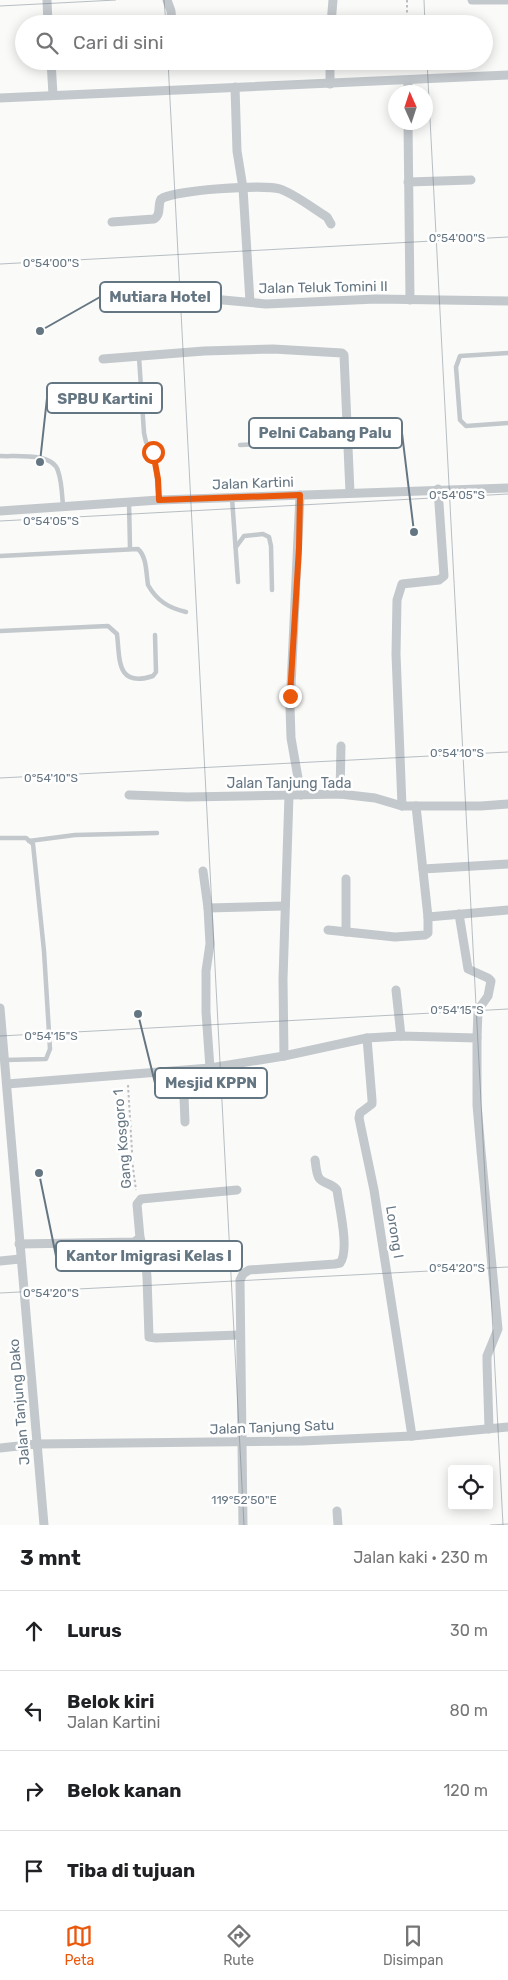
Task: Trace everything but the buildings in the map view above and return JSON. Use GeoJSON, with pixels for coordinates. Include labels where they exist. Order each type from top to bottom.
{"type":"FeatureCollection","features":[{"type":"Feature","properties":{"kind":"street"},"geometry":{"type":"LineString","coordinates":[[47,0],[48,15]]}},
{"type":"Feature","properties":{"kind":"street"},"geometry":{"type":"LineString","coordinates":[[167,0],[171,15]]}},
{"type":"Feature","properties":{"kind":"street"},"geometry":{"type":"LineString","coordinates":[[332,15],[333,0]]}},
{"type":"Feature","properties":{"kind":"street"},"geometry":{"type":"LineString","coordinates":[[472,0],[508,0]]}},
{"type":"Feature","properties":{"kind":"street"},"geometry":{"type":"LineString","coordinates":[[52,70],[54,95]]}},
{"type":"Feature","properties":{"kind":"street"},"geometry":{"type":"LineString","coordinates":[[330,70],[330,84]]}},
{"type":"Feature","properties":{"kind":"street"},"geometry":{"type":"LineString","coordinates":[[0,98],[508,75]]}},
{"type":"Feature","properties":{"kind":"street"},"geometry":{"type":"LineString","coordinates":[[408,80],[408,85]]}},
{"type":"Feature","properties":{"kind":"street"},"geometry":{"type":"LineString","coordinates":[[236,87],[237,151],[243,188],[250,302]]}},
{"type":"Feature","properties":{"kind":"street"},"geometry":{"type":"LineString","coordinates":[[408,130],[410,300]]}},
{"type":"Feature","properties":{"kind":"street"},"geometry":{"type":"LineString","coordinates":[[408,182],[471,180]]}},
{"type":"Feature","properties":{"kind":"street"},"geometry":{"type":"LineString","coordinates":[[112,222],[154,219],[158,217],[160,199],[167,196],[209,189],[243,188],[280,189],[327,217],[331,224]]}},
{"type":"Feature","properties":{"kind":"street","name":"Jalan Teluk Tomini II"},"geometry":{"type":"LineString","coordinates":[[139,308],[212,299],[266,304],[376,299],[508,301]]}},
{"type":"Feature","properties":{"kind":"street"},"geometry":{"type":"LineString","coordinates":[[104,360],[204,351],[273,349],[342,353],[344,355],[350,493]]}},
{"type":"Feature","properties":{"kind":"street","name":"Jalan Kartini"},"geometry":{"type":"LineString","coordinates":[[0,511],[159,500],[508,488]]}},
{"type":"Feature","properties":{"kind":"street"},"geometry":{"type":"LineString","coordinates":[[402,806],[396,654],[397,600],[402,584],[439,580],[444,576],[438,489]]}},
{"type":"Feature","properties":{"kind":"street"},"geometry":{"type":"LineString","coordinates":[[300,495],[290,715],[294,763],[301,796]]}},
{"type":"Feature","properties":{"kind":"street"},"geometry":{"type":"LineString","coordinates":[[340,746],[340,794]]}},
{"type":"Feature","properties":{"kind":"street","name":"Jalan Tanjung Tada"},"geometry":{"type":"LineString","coordinates":[[129,795],[186,797],[340,794],[375,798],[402,806],[508,804]]}},
{"type":"Feature","properties":{"kind":"street"},"geometry":{"type":"LineString","coordinates":[[284,1056],[283,979],[289,795]]}},
{"type":"Feature","properties":{"kind":"street"},"geometry":{"type":"LineString","coordinates":[[328,930],[395,938],[426,935],[428,933],[424,869],[416,806]]}},
{"type":"Feature","properties":{"kind":"street"},"geometry":{"type":"LineString","coordinates":[[424,869],[508,864]]}},
{"type":"Feature","properties":{"kind":"street"},"geometry":{"type":"LineString","coordinates":[[203,871],[210,944],[206,971],[206,1012],[210,1068]]}},
{"type":"Feature","properties":{"kind":"street"},"geometry":{"type":"LineString","coordinates":[[346,879],[346,932]]}},
{"type":"Feature","properties":{"kind":"street"},"geometry":{"type":"LineString","coordinates":[[208,908],[285,906]]}},
{"type":"Feature","properties":{"kind":"street"},"geometry":{"type":"LineString","coordinates":[[428,917],[508,910]]}},
{"type":"Feature","properties":{"kind":"street"},"geometry":{"type":"LineString","coordinates":[[459,914],[468,969],[491,981],[488,996],[478,1010],[477,1038],[481,1151],[498,1329],[497,1337],[487,1356],[489,1428]]}},
{"type":"Feature","properties":{"kind":"street"},"geometry":{"type":"LineString","coordinates":[[396,990],[401,1036]]}},
{"type":"Feature","properties":{"kind":"street","name":"Jalan Tanjung Dako"},"geometry":{"type":"LineString","coordinates":[[0,1008],[44,1525]]}},
{"type":"Feature","properties":{"kind":"street"},"geometry":{"type":"LineString","coordinates":[[7,1084],[210,1068],[284,1056],[367,1038],[401,1036],[477,1038]]}},
{"type":"Feature","properties":{"kind":"street","name":"Lorong I"},"geometry":{"type":"LineString","coordinates":[[367,1038],[372,1104],[360,1113],[359,1118],[374,1190],[412,1436]]}},
{"type":"Feature","properties":{"kind":"street"},"geometry":{"type":"LineString","coordinates":[[183,1071],[186,1122]]}},
{"type":"Feature","properties":{"kind":"street"},"geometry":{"type":"LineString","coordinates":[[243,1525],[240,1280],[245,1272],[249,1270],[335,1264],[340,1263],[343,1259],[344,1243],[337,1190],[334,1186],[318,1177],[315,1160]]}},
{"type":"Feature","properties":{"kind":"street"},"geometry":{"type":"LineString","coordinates":[[237,1190],[141,1199],[138,1201],[140,1238],[145,1254],[147,1277],[149,1337],[240,1334]]}},
{"type":"Feature","properties":{"kind":"street"},"geometry":{"type":"LineString","coordinates":[[19,1244],[134,1242],[140,1238]]}},
{"type":"Feature","properties":{"kind":"street"},"geometry":{"type":"LineString","coordinates":[[0,1261],[20,1259]]}},
{"type":"Feature","properties":{"kind":"street","name":"Jalan Tanjung Satu"},"geometry":{"type":"LineString","coordinates":[[0,1448],[37,1444],[243,1442],[412,1436],[508,1427]]}},
{"type":"Feature","properties":{"kind":"street"},"geometry":{"type":"LineString","coordinates":[[337,1511],[338,1525]]}},
{"type":"Feature","properties":{"kind":"lane"},"geometry":{"type":"LineString","coordinates":[[508,353],[460,356],[456,367],[460,420],[466,426],[508,423]]}},
{"type":"Feature","properties":{"kind":"lane"},"geometry":{"type":"LineString","coordinates":[[139,357],[144,433],[146,442],[155,458],[159,500]]}},
{"type":"Feature","properties":{"kind":"lane"},"geometry":{"type":"LineString","coordinates":[[240,445],[348,440]]}},
{"type":"Feature","properties":{"kind":"lane"},"geometry":{"type":"LineString","coordinates":[[0,456],[41,458],[55,464],[58,470],[63,506]]}},
{"type":"Feature","properties":{"kind":"lane"},"geometry":{"type":"LineString","coordinates":[[232,498],[238,582]]}},
{"type":"Feature","properties":{"kind":"lane"},"geometry":{"type":"LineString","coordinates":[[129,502],[130,548]]}},
{"type":"Feature","properties":{"kind":"lane"},"geometry":{"type":"LineString","coordinates":[[236,547],[244,536],[258,534],[269,537],[272,590]]}},
{"type":"Feature","properties":{"kind":"lane"},"geometry":{"type":"LineString","coordinates":[[0,556],[138,549],[142,552],[150,588],[167,606],[186,612]]}},
{"type":"Feature","properties":{"kind":"lane"},"geometry":{"type":"LineString","coordinates":[[0,631],[108,626],[117,634],[122,670],[128,677],[133,678],[148,678],[156,672],[155,635]]}},
{"type":"Feature","properties":{"kind":"lane"},"geometry":{"type":"LineString","coordinates":[[30,841],[75,836],[157,833]]}},
{"type":"Feature","properties":{"kind":"lane"},"geometry":{"type":"LineString","coordinates":[[0,838],[26,838],[33,844],[44,950],[50,1049],[46,1059],[4,1060]]}},
{"type":"Feature","properties":{"kind":"path"},"geometry":{"type":"LineString","coordinates":[[407,0],[408,15]]}},
{"type":"Feature","properties":{"kind":"path","name":"Gang Kosgoro 1"},"geometry":{"type":"LineString","coordinates":[[127,1075],[133,1168],[138,1201]]}},
{"type":"Feature","properties":{"kind":"place","name":"Mutiara Hotel"},"geometry":{"type":"Point","coordinates":[40,331]}},
{"type":"Feature","properties":{"kind":"place","name":"SPBU Kartini"},"geometry":{"type":"Point","coordinates":[40,462]}},
{"type":"Feature","properties":{"kind":"place","name":"Pelni Cabang Palu"},"geometry":{"type":"Point","coordinates":[414,532]}},
{"type":"Feature","properties":{"kind":"place","name":"Mesjid KPPN"},"geometry":{"type":"Point","coordinates":[138,1014]}},
{"type":"Feature","properties":{"kind":"place","name":"Kantor Imigrasi Kelas I"},"geometry":{"type":"Point","coordinates":[39,1173]}},
{"type":"Feature","properties":{"kind":"route"},"geometry":{"type":"LineString","coordinates":[[153,452],[158,479],[159,500],[300,495],[299,548],[290,696]]}}]}
